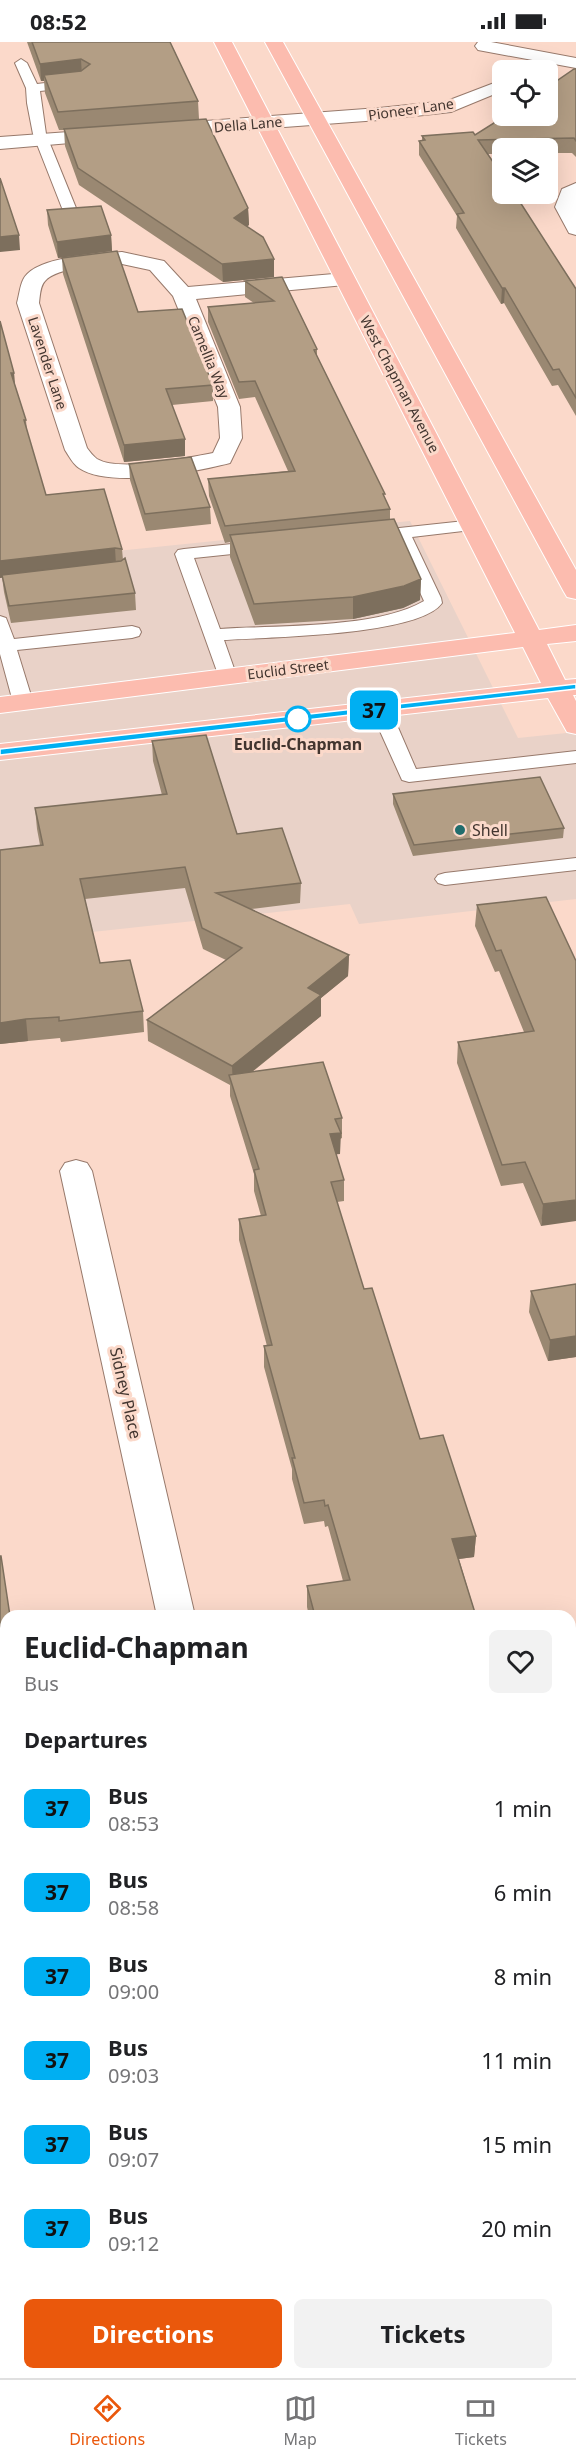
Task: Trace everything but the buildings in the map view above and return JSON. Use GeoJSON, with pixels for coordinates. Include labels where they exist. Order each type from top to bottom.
{"type":"FeatureCollection","features":[{"type":"Feature","properties":{"kind":"main road","name":"West Chapman Avenue"},"geometry":{"type":"LineString","coordinates":[[224,42],[264,122],[364,277],[474,525],[530,638],[566,688],[576,726]]}},
{"type":"Feature","properties":{"kind":"main road"},"geometry":{"type":"LineString","coordinates":[[274,42],[576,592]]}},
{"type":"Feature","properties":{"kind":"main road"},"geometry":{"type":"LineString","coordinates":[[364,277],[402,274]]}},
{"type":"Feature","properties":{"kind":"main road","name":"Euclid Street"},"geometry":{"type":"LineString","coordinates":[[11,703],[576,633]]}},
{"type":"Feature","properties":{"kind":"main road"},"geometry":{"type":"LineString","coordinates":[[0,752],[566,688]]}},
{"type":"Feature","properties":{"kind":"street"},"geometry":{"type":"LineString","coordinates":[[543,60],[565,42]]}},
{"type":"Feature","properties":{"kind":"street"},"geometry":{"type":"LineString","coordinates":[[484,46],[576,63]]}},
{"type":"Feature","properties":{"kind":"street","name":"Pioneer Lane"},"geometry":{"type":"LineString","coordinates":[[316,118],[451,106],[492,89]]}},
{"type":"Feature","properties":{"kind":"street","name":"Della Lane"},"geometry":{"type":"LineString","coordinates":[[145,132],[316,118]]}},
{"type":"Feature","properties":{"kind":"street"},"geometry":{"type":"LineString","coordinates":[[0,143],[123,134]]}},
{"type":"Feature","properties":{"kind":"street"},"geometry":{"type":"LineString","coordinates":[[576,189],[569,193],[565,207],[576,228]]}},
{"type":"Feature","properties":{"kind":"street","name":"Camellia Way"},"geometry":{"type":"LineString","coordinates":[[80,262],[122,258],[157,265],[183,294],[229,407],[231,438],[222,458],[180,466],[117,471]]}},
{"type":"Feature","properties":{"kind":"street","name":"Lavender Lane"},"geometry":{"type":"LineString","coordinates":[[80,262],[45,270],[33,280],[28,303],[76,450],[89,464],[117,471]]}},
{"type":"Feature","properties":{"kind":"street","name":"Camellia Way"},"geometry":{"type":"LineString","coordinates":[[183,294],[364,277]]}},
{"type":"Feature","properties":{"kind":"street","name":"Sidney Place"},"geometry":{"type":"LineString","coordinates":[[76,1172],[175,1610]]}},
{"type":"Feature","properties":{"kind":"lane"},"geometry":{"type":"LineString","coordinates":[[21,63],[33,88],[33,100],[43,140],[69,208]]}},
{"type":"Feature","properties":{"kind":"lane"},"geometry":{"type":"LineString","coordinates":[[33,88],[82,83]]}},
{"type":"Feature","properties":{"kind":"lane"},"geometry":{"type":"LineString","coordinates":[[356,537],[474,525]]}},
{"type":"Feature","properties":{"kind":"lane"},"geometry":{"type":"LineString","coordinates":[[214,635],[401,619],[426,610],[433,603],[432,598],[401,532]]}},
{"type":"Feature","properties":{"kind":"lane"},"geometry":{"type":"LineString","coordinates":[[228,677],[184,554],[276,545]]}},
{"type":"Feature","properties":{"kind":"lane"},"geometry":{"type":"LineString","coordinates":[[0,622],[7,645],[11,703]]}},
{"type":"Feature","properties":{"kind":"lane"},"geometry":{"type":"LineString","coordinates":[[7,645],[132,632]]}},
{"type":"Feature","properties":{"kind":"lane"},"geometry":{"type":"LineString","coordinates":[[380,709],[410,776],[576,757]]}},
{"type":"Feature","properties":{"kind":"lane"},"geometry":{"type":"LineString","coordinates":[[445,879],[576,864]]}},
{"type":"Feature","properties":{"kind":"shaded area"},"geometry":{"type":"Polygon","coordinates":[[[410,521],[518,738],[576,732],[576,899],[359,924],[350,904],[0,942],[0,563],[410,521]]]}},
{"type":"Feature","properties":{"kind":"bus line","name":"37"},"geometry":{"type":"LineString","coordinates":[[0,752],[576,687]]}},
{"type":"Feature","properties":{"kind":"place","name":"Euclid-Chapman"},"geometry":{"type":"Point","coordinates":[298,719]}},
{"type":"Feature","properties":{"kind":"place","name":"Shell"},"geometry":{"type":"Point","coordinates":[460,830]}}]}
